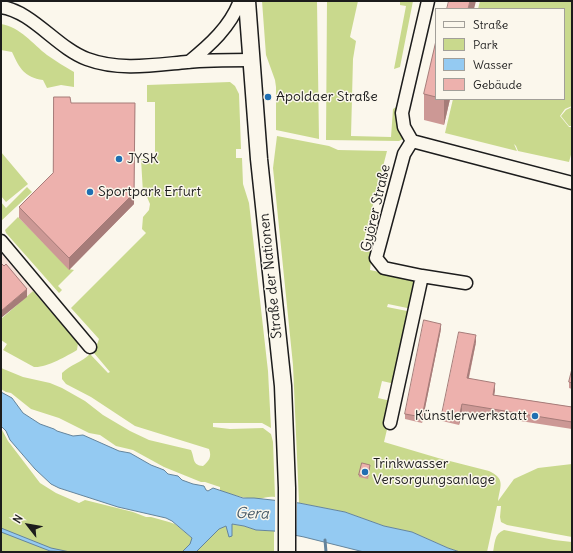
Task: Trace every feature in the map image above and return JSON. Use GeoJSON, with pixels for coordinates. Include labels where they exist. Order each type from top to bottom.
{"type":"FeatureCollection","features":[{"type":"Feature","properties":{"kind":"main road","name":"Straße der Nationen"},"geometry":{"type":"LineString","coordinates":[[247,1],[259,159],[283,386],[288,547]]}},
{"type":"Feature","properties":{"kind":"street"},"geometry":{"type":"LineString","coordinates":[[189,62],[204,50],[226,27],[240,1]]}},
{"type":"Feature","properties":{"kind":"street"},"geometry":{"type":"LineString","coordinates":[[428,1],[402,113],[404,127],[412,141],[572,183]]}},
{"type":"Feature","properties":{"kind":"street"},"geometry":{"type":"LineString","coordinates":[[1,7],[23,16],[69,50],[86,59],[96,62],[128,66],[143,66],[189,62],[252,60]]}},
{"type":"Feature","properties":{"kind":"street","name":"Györer Straße"},"geometry":{"type":"LineString","coordinates":[[412,141],[404,154],[376,258],[384,268],[466,283]]}},
{"type":"Feature","properties":{"kind":"street"},"geometry":{"type":"LineString","coordinates":[[1,241],[90,347]]}},
{"type":"Feature","properties":{"kind":"street"},"geometry":{"type":"LineString","coordinates":[[390,423],[422,276]]}},
{"type":"Feature","properties":{"kind":"shaded area"},"geometry":{"type":"Polygon","coordinates":[[[1,253],[33,291],[1,318],[1,253]]]}},
{"type":"Feature","properties":{"kind":"green space"},"geometry":{"type":"Polygon","coordinates":[[[262,1],[317,1],[319,139],[276,130],[276,87],[266,55],[262,1]]]}},
{"type":"Feature","properties":{"kind":"green space"},"geometry":{"type":"Polygon","coordinates":[[[327,1],[358,1],[350,37],[356,41],[353,59],[351,136],[391,137],[393,109],[398,106],[403,139],[399,141],[326,140],[327,1]]]}},
{"type":"Feature","properties":{"kind":"green space"},"geometry":{"type":"Polygon","coordinates":[[[400,1],[413,1],[400,67],[394,69],[406,6],[400,5],[400,1]]]}},
{"type":"Feature","properties":{"kind":"green space"},"geometry":{"type":"Polygon","coordinates":[[[480,1],[572,1],[572,106],[565,109],[560,116],[569,127],[572,127],[572,151],[569,162],[518,151],[514,144],[517,151],[445,133],[453,100],[565,100],[565,8],[478,8],[480,1]]]}},
{"type":"Feature","properties":{"kind":"green space"},"geometry":{"type":"Polygon","coordinates":[[[1,24],[20,32],[47,55],[74,72],[74,87],[61,85],[47,88],[43,80],[31,77],[23,71],[12,52],[1,50],[1,24]]]}},
{"type":"Feature","properties":{"kind":"green space"},"geometry":{"type":"Polygon","coordinates":[[[230,82],[235,86],[239,94],[241,149],[236,149],[236,158],[242,158],[243,184],[249,203],[268,371],[271,428],[262,423],[213,423],[213,427],[230,429],[263,428],[271,434],[273,442],[275,497],[259,499],[244,498],[220,491],[220,487],[201,482],[164,467],[133,450],[116,446],[100,435],[89,433],[59,418],[31,409],[11,393],[1,389],[1,368],[23,377],[50,383],[85,401],[103,415],[130,431],[149,440],[191,450],[195,463],[199,465],[203,466],[208,461],[210,457],[209,449],[135,426],[91,397],[66,384],[62,379],[62,373],[90,354],[108,373],[110,372],[94,353],[99,339],[71,308],[146,233],[142,229],[143,217],[149,210],[150,204],[147,197],[143,193],[141,159],[155,159],[155,102],[147,102],[147,85],[230,82]]]}},
{"type":"Feature","properties":{"kind":"green space"},"geometry":{"type":"Polygon","coordinates":[[[572,107],[572,126],[569,126],[561,116],[566,110],[572,107]]]}},
{"type":"Feature","properties":{"kind":"green space"},"geometry":{"type":"Polygon","coordinates":[[[277,136],[329,146],[338,150],[387,151],[361,251],[367,250],[372,252],[370,270],[413,279],[416,286],[412,309],[388,304],[387,307],[412,312],[395,384],[382,381],[378,398],[391,401],[389,421],[384,442],[489,471],[498,477],[501,483],[498,501],[514,479],[538,468],[572,464],[572,537],[507,525],[501,522],[501,506],[497,506],[487,552],[460,552],[412,532],[384,526],[345,512],[299,503],[293,365],[273,168],[277,136]]]}},
{"type":"Feature","properties":{"kind":"green space"},"geometry":{"type":"Polygon","coordinates":[[[1,152],[28,184],[6,202],[1,196],[1,152]]]}},
{"type":"Feature","properties":{"kind":"green space"},"geometry":{"type":"Polygon","coordinates":[[[27,187],[32,192],[1,221],[1,202],[6,208],[27,187]]]}},
{"type":"Feature","properties":{"kind":"green space"},"geometry":{"type":"Polygon","coordinates":[[[18,217],[69,269],[74,270],[58,286],[62,290],[59,293],[6,233],[5,230],[18,217]]]}},
{"type":"Feature","properties":{"kind":"green space"},"geometry":{"type":"Polygon","coordinates":[[[33,291],[78,343],[77,350],[56,361],[39,367],[34,367],[3,350],[7,344],[1,340],[1,319],[33,291]]]}},
{"type":"Feature","properties":{"kind":"green space"},"geometry":{"type":"Polygon","coordinates":[[[1,428],[8,441],[40,483],[56,493],[79,503],[85,500],[169,522],[175,524],[192,538],[232,524],[256,530],[274,531],[274,552],[1,552],[1,428]]]}},
{"type":"Feature","properties":{"kind":"green space"},"geometry":{"type":"Polygon","coordinates":[[[504,530],[572,542],[572,552],[493,552],[498,534],[504,530]]]}},
{"type":"Feature","properties":{"kind":"water","name":"Gera"},"geometry":{"type":"Polygon","coordinates":[[[1,392],[12,398],[23,413],[40,424],[73,436],[83,435],[119,451],[130,453],[151,465],[164,470],[168,474],[178,476],[182,480],[193,484],[204,486],[208,491],[213,488],[243,498],[299,503],[345,512],[384,526],[412,532],[460,552],[364,552],[304,537],[274,531],[256,530],[232,524],[232,536],[229,537],[226,526],[219,529],[196,552],[182,552],[190,544],[192,538],[172,521],[166,518],[118,507],[51,484],[35,469],[10,440],[6,431],[1,426],[1,392]]]}},
{"type":"Feature","properties":{"kind":"water"},"geometry":{"type":"Polygon","coordinates":[[[1,528],[51,548],[70,552],[50,551],[1,532],[1,528]]]}},
{"type":"Feature","properties":{"kind":"pier"},"geometry":{"type":"Polygon","coordinates":[[[275,499],[297,501],[296,538],[275,534],[275,499]]]}},
{"type":"Feature","properties":{"kind":"building"},"geometry":{"type":"Polygon","coordinates":[[[449,1],[470,1],[468,8],[447,8],[449,1]]]}},
{"type":"Feature","properties":{"kind":"building"},"geometry":{"type":"Polygon","coordinates":[[[435,45],[435,97],[424,94],[435,45]]]}},
{"type":"Feature","properties":{"kind":"building","name":"Sportpark Erfurt"},"geometry":{"type":"Polygon","coordinates":[[[54,97],[70,97],[71,103],[135,103],[134,193],[69,258],[19,207],[53,173],[54,97]]]}},
{"type":"Feature","properties":{"kind":"building"},"geometry":{"type":"Polygon","coordinates":[[[1,263],[4,266],[6,264],[27,289],[1,311],[1,263]]]}},
{"type":"Feature","properties":{"kind":"building"},"geometry":{"type":"Polygon","coordinates":[[[424,320],[441,324],[422,417],[405,414],[424,320]]]}},
{"type":"Feature","properties":{"kind":"building"},"geometry":{"type":"Polygon","coordinates":[[[459,332],[476,335],[467,378],[495,383],[493,395],[572,407],[572,422],[462,404],[459,418],[442,414],[459,332]]]}},
{"type":"Feature","properties":{"kind":"building"},"geometry":{"type":"Polygon","coordinates":[[[572,369],[572,383],[569,382],[572,369]]]}},
{"type":"Feature","properties":{"kind":"building","name":"Trinkwasser Versorgungsanlage"},"geometry":{"type":"Polygon","coordinates":[[[362,463],[370,465],[368,476],[359,475],[362,463]]]}},
{"type":"Feature","properties":{"kind":"waterway"},"geometry":{"type":"LineString","coordinates":[[325,540],[326,552]]}},
{"type":"Feature","properties":{"kind":"place","name":"Apoldaer Straße"},"geometry":{"type":"Point","coordinates":[268,97]}},
{"type":"Feature","properties":{"kind":"place","name":"JYSK"},"geometry":{"type":"Point","coordinates":[119,159]}},
{"type":"Feature","properties":{"kind":"place","name":"Sportpark Erfurt"},"geometry":{"type":"Point","coordinates":[90,192]}},
{"type":"Feature","properties":{"kind":"place","name":"Künstlerwerkstatt"},"geometry":{"type":"Point","coordinates":[535,416]}},
{"type":"Feature","properties":{"kind":"place","name":"Trinkwasser Versorgungsanlage"},"geometry":{"type":"Point","coordinates":[365,472]}}]}
